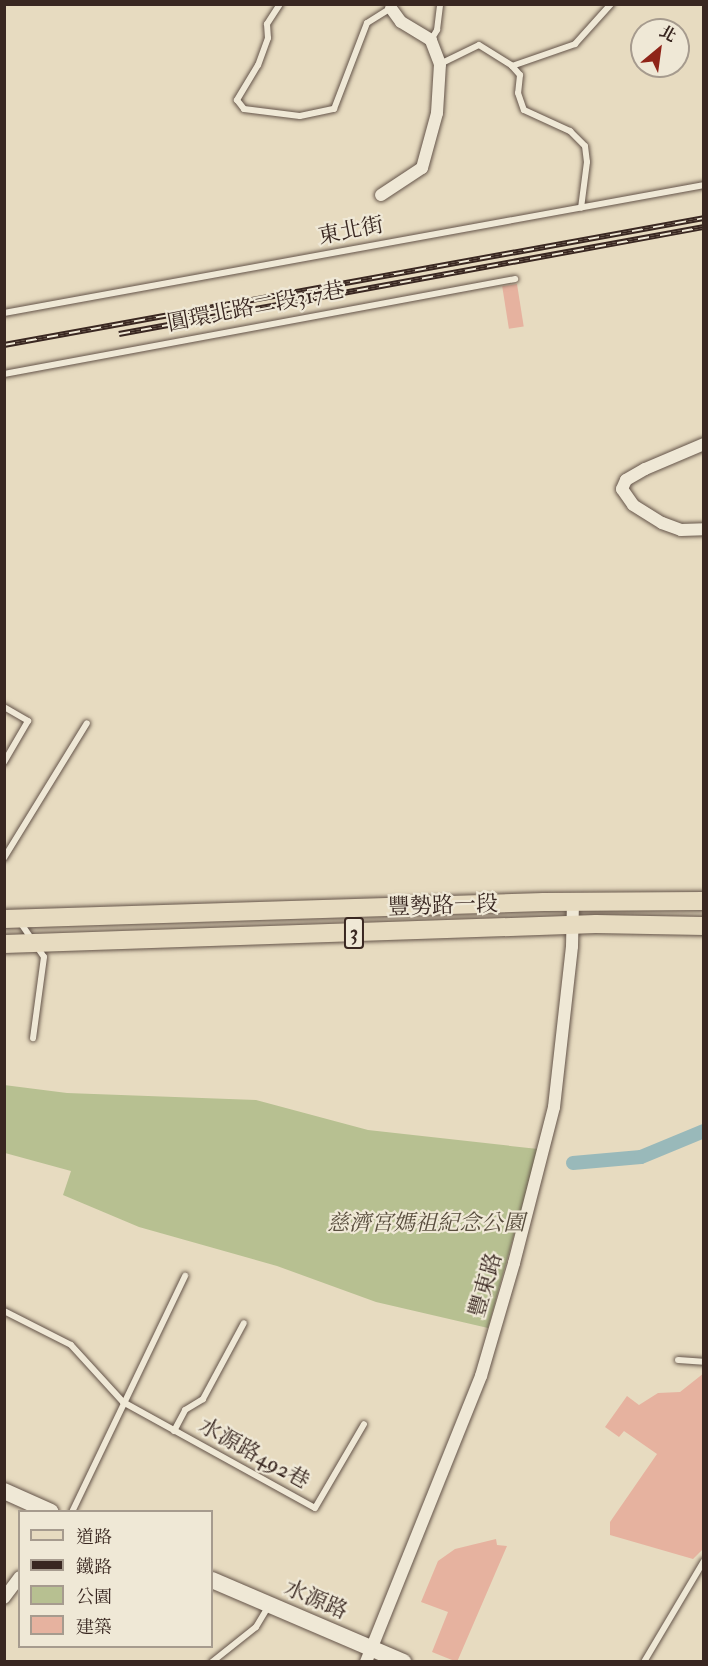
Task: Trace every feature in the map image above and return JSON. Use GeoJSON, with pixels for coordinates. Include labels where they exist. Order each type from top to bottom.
{"type":"FeatureCollection","features":[{"type":"Feature","properties":{"kind":"main road","name":"豐勢路一段"},"geometry":{"type":"LineString","coordinates":[[9,915],[573,902],[704,902]]}},
{"type":"Feature","properties":{"kind":"main road","name":"豐勢路一段"},"geometry":{"type":"LineString","coordinates":[[4,944],[573,925],[704,926]]}},
{"type":"Feature","properties":{"kind":"street"},"geometry":{"type":"LineString","coordinates":[[381,195],[422,168],[437,113],[440,64],[431,40],[401,22],[390,6]]}},
{"type":"Feature","properties":{"kind":"street"},"geometry":{"type":"LineString","coordinates":[[704,444],[645,469],[626,480],[622,489],[633,505],[662,523],[681,530],[704,529]]}},
{"type":"Feature","properties":{"kind":"street","name":"豐東路"},"geometry":{"type":"LineString","coordinates":[[369,1655],[481,1376],[514,1263],[554,1107],[573,925],[573,902]]}},
{"type":"Feature","properties":{"kind":"street"},"geometry":{"type":"LineString","coordinates":[[4,1491],[46,1510]]}},
{"type":"Feature","properties":{"kind":"street"},"geometry":{"type":"LineString","coordinates":[[4,1598],[18,1580]]}},
{"type":"Feature","properties":{"kind":"street","name":"水源路"},"geometry":{"type":"LineString","coordinates":[[213,1580],[269,1605],[369,1655],[402,1662]]}},
{"type":"Feature","properties":{"kind":"lane"},"geometry":{"type":"LineString","coordinates":[[280,4],[267,24],[268,38],[258,65],[237,100],[244,109],[300,116],[334,109],[367,23],[390,6]]}},
{"type":"Feature","properties":{"kind":"lane"},"geometry":{"type":"LineString","coordinates":[[431,40],[437,30],[440,4]]}},
{"type":"Feature","properties":{"kind":"lane"},"geometry":{"type":"LineString","coordinates":[[512,66],[523,59],[562,51],[575,44],[611,4]]}},
{"type":"Feature","properties":{"kind":"lane"},"geometry":{"type":"LineString","coordinates":[[440,64],[479,45],[512,66],[520,75],[518,93],[524,110],[570,130],[585,146],[587,162],[581,208]]}},
{"type":"Feature","properties":{"kind":"lane","name":"東北街"},"geometry":{"type":"LineString","coordinates":[[4,313],[704,185]]}},
{"type":"Feature","properties":{"kind":"lane","name":"圓環北路二段317巷"},"geometry":{"type":"LineString","coordinates":[[4,374],[515,279]]}},
{"type":"Feature","properties":{"kind":"lane"},"geometry":{"type":"LineString","coordinates":[[4,707],[28,721],[4,762]]}},
{"type":"Feature","properties":{"kind":"lane"},"geometry":{"type":"LineString","coordinates":[[4,858],[87,723]]}},
{"type":"Feature","properties":{"kind":"lane"},"geometry":{"type":"LineString","coordinates":[[9,915],[35,943],[44,957],[33,1038]]}},
{"type":"Feature","properties":{"kind":"lane"},"geometry":{"type":"LineString","coordinates":[[73,1510],[185,1276]]}},
{"type":"Feature","properties":{"kind":"lane","name":"水源路492巷"},"geometry":{"type":"LineString","coordinates":[[4,1311],[71,1345],[123,1402],[315,1508],[364,1424]]}},
{"type":"Feature","properties":{"kind":"lane"},"geometry":{"type":"LineString","coordinates":[[174,1431],[185,1410],[203,1399],[244,1323]]}},
{"type":"Feature","properties":{"kind":"lane"},"geometry":{"type":"LineString","coordinates":[[678,1360],[704,1362]]}},
{"type":"Feature","properties":{"kind":"lane"},"geometry":{"type":"LineString","coordinates":[[644,1662],[704,1561]]}},
{"type":"Feature","properties":{"kind":"lane"},"geometry":{"type":"LineString","coordinates":[[212,1662],[256,1627],[269,1605]]}},
{"type":"Feature","properties":{"kind":"green space","name":"慈濟宮媽祖紀念公園"},"geometry":{"type":"Polygon","coordinates":[[[4,1085],[67,1093],[256,1100],[368,1130],[538,1149],[488,1328],[376,1302],[277,1266],[139,1227],[63,1195],[71,1171],[5,1153],[4,1085]]]}},
{"type":"Feature","properties":{"kind":"building"},"geometry":{"type":"Polygon","coordinates":[[[517,284],[524,326],[509,329],[502,286],[517,284]]]}},
{"type":"Feature","properties":{"kind":"building"},"geometry":{"type":"Polygon","coordinates":[[[704,1373],[704,1548],[693,1559],[610,1535],[610,1522],[657,1454],[624,1431],[619,1437],[605,1427],[627,1396],[639,1405],[658,1393],[680,1392],[704,1373]]]}},
{"type":"Feature","properties":{"kind":"building"},"geometry":{"type":"Polygon","coordinates":[[[496,1539],[497,1545],[507,1546],[457,1662],[432,1652],[448,1612],[421,1602],[438,1561],[455,1549],[496,1539]]]}},
{"type":"Feature","properties":{"kind":"waterway"},"geometry":{"type":"LineString","coordinates":[[573,1163],[641,1157],[704,1131]]}},
{"type":"Feature","properties":{"kind":"railway"},"geometry":{"type":"LineString","coordinates":[[4,345],[704,218]]}},
{"type":"Feature","properties":{"kind":"railway"},"geometry":{"type":"LineString","coordinates":[[119,334],[704,227]]}}]}
